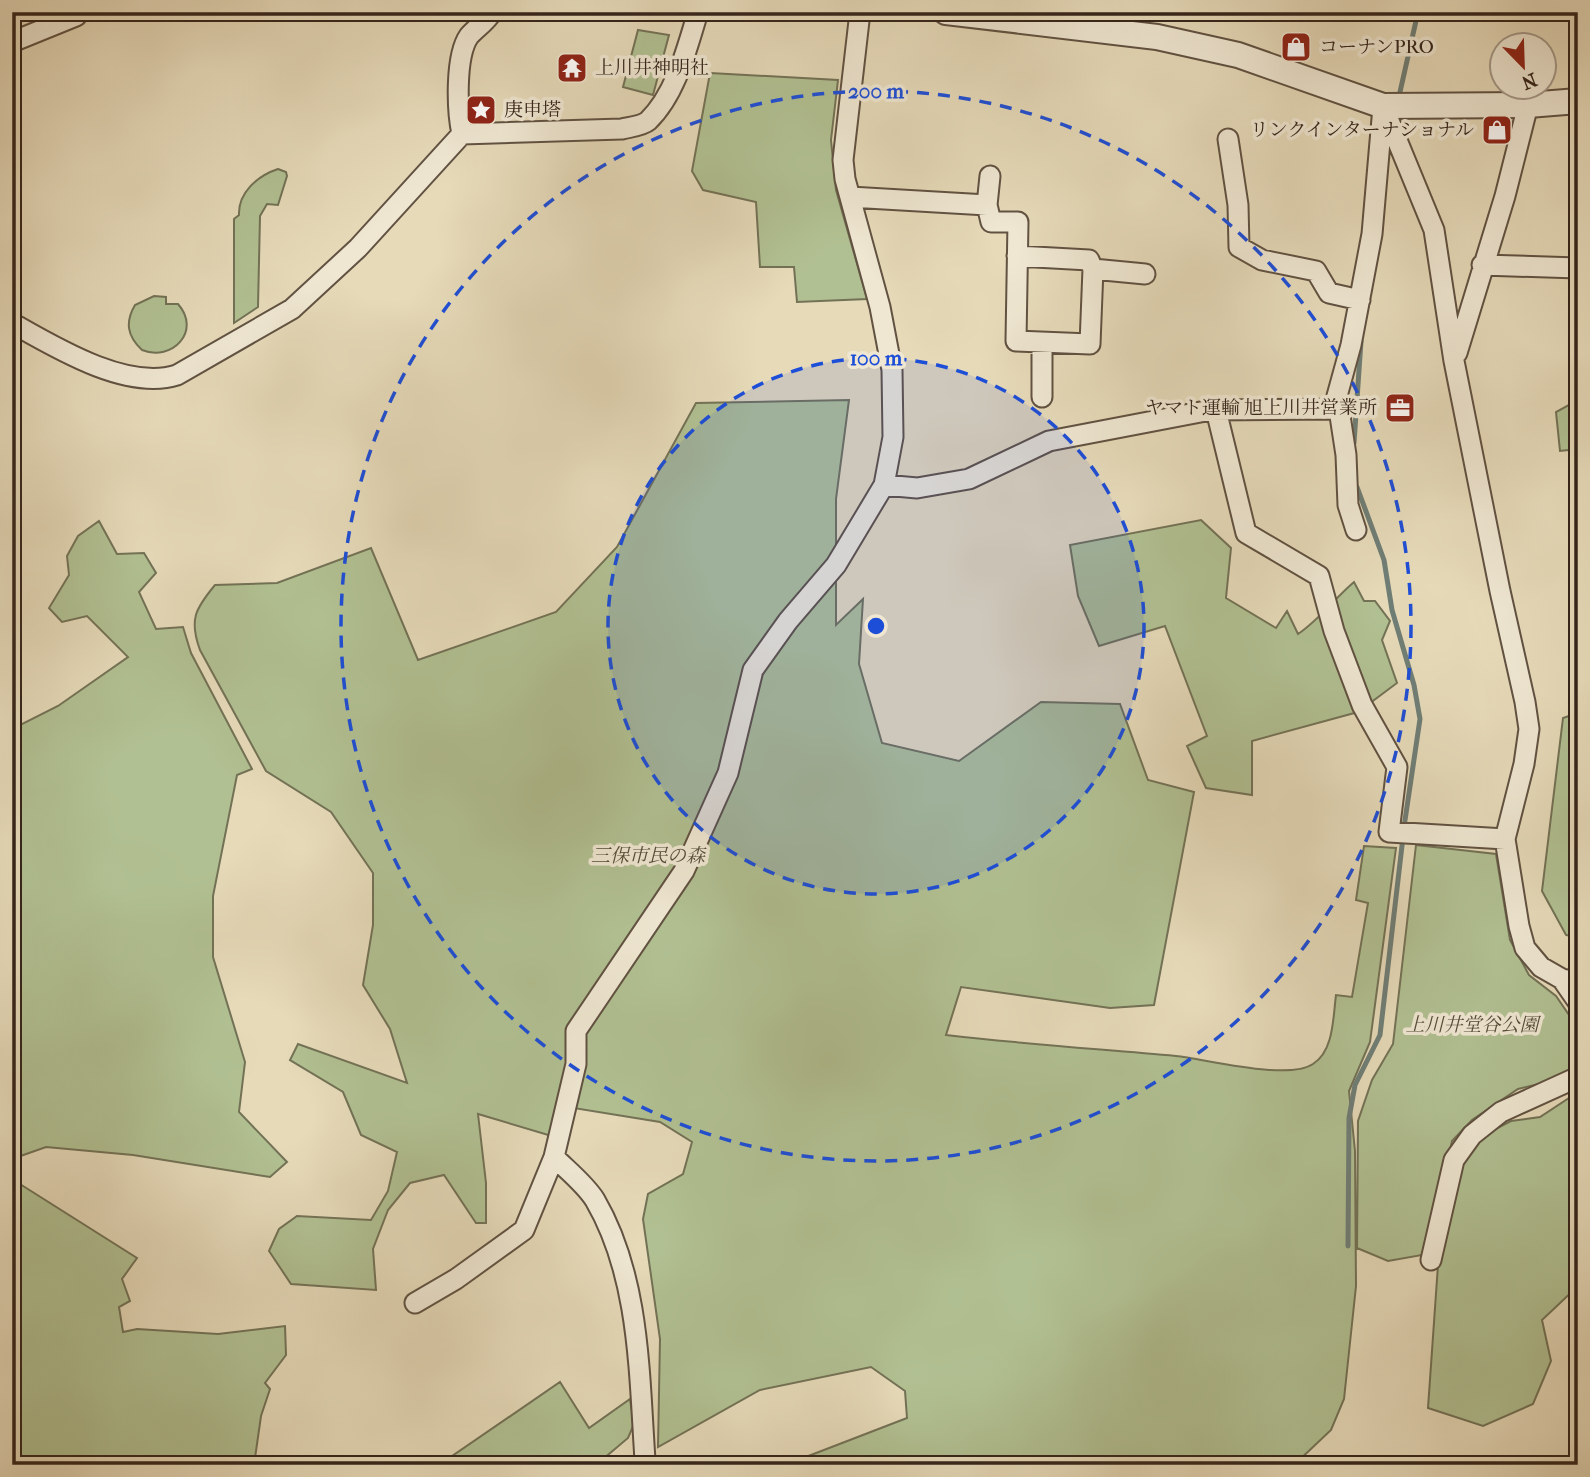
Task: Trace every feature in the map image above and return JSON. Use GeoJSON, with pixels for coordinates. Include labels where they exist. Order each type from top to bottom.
{"type":"FeatureCollection","features":[{"type":"Feature","properties":{"kind":"street"},"geometry":{"type":"LineString","coordinates":[[12,42],[76,16],[76,12]]}},
{"type":"Feature","properties":{"kind":"street"},"geometry":{"type":"LineString","coordinates":[[462,134],[459,120],[460,61],[468,38],[492,12]]}},
{"type":"Feature","properties":{"kind":"street"},"geometry":{"type":"LineString","coordinates":[[12,323],[83,360],[126,374],[159,380],[177,375],[292,309],[358,248],[462,134],[622,129],[647,122],[671,88],[687,50],[698,12]]}},
{"type":"Feature","properties":{"kind":"street"},"geometry":{"type":"LineString","coordinates":[[415,1303],[456,1279],[524,1230],[554,1157],[576,1064],[576,1031],[684,871],[728,773],[753,670],[788,621],[836,565],[884,485],[892,437],[892,370],[880,307],[850,197],[843,160],[860,12]]}},
{"type":"Feature","properties":{"kind":"street"},"geometry":{"type":"LineString","coordinates":[[946,12],[1157,37],[1238,55],[1383,106],[1528,105],[1578,101]]}},
{"type":"Feature","properties":{"kind":"street"},"geometry":{"type":"LineString","coordinates":[[1454,361],[1505,196],[1528,105]]}},
{"type":"Feature","properties":{"kind":"street"},"geometry":{"type":"LineString","coordinates":[[1356,530],[1348,505],[1346,455],[1337,396],[1360,300],[1372,234],[1378,134],[1383,106]]}},
{"type":"Feature","properties":{"kind":"street"},"geometry":{"type":"LineString","coordinates":[[1383,106],[1434,230],[1454,361],[1529,729],[1524,764],[1505,838],[1525,948],[1541,967],[1570,980],[1578,1002]]}},
{"type":"Feature","properties":{"kind":"street"},"geometry":{"type":"LineString","coordinates":[[1228,139],[1238,205],[1240,247],[1262,260],[1316,271],[1329,293],[1360,300]]}},
{"type":"Feature","properties":{"kind":"street"},"geometry":{"type":"LineString","coordinates":[[990,176],[987,205],[991,222],[1018,222],[1017,256],[1016,341],[1090,344],[1093,269],[1089,260],[1017,256]]}},
{"type":"Feature","properties":{"kind":"street"},"geometry":{"type":"LineString","coordinates":[[850,197],[987,205]]}},
{"type":"Feature","properties":{"kind":"street"},"geometry":{"type":"LineString","coordinates":[[1482,265],[1578,268]]}},
{"type":"Feature","properties":{"kind":"street"},"geometry":{"type":"LineString","coordinates":[[1093,269],[1145,274]]}},
{"type":"Feature","properties":{"kind":"street"},"geometry":{"type":"LineString","coordinates":[[1042,344],[1042,397]]}},
{"type":"Feature","properties":{"kind":"street"},"geometry":{"type":"LineString","coordinates":[[884,485],[918,488],[969,479],[1049,441],[1216,410],[1337,409]]}},
{"type":"Feature","properties":{"kind":"street"},"geometry":{"type":"LineString","coordinates":[[1216,410],[1246,533],[1319,576],[1334,631],[1362,705],[1397,767],[1389,832],[1505,838]]}},
{"type":"Feature","properties":{"kind":"street"},"geometry":{"type":"LineString","coordinates":[[1431,1260],[1454,1160],[1472,1135],[1501,1112],[1578,1077]]}},
{"type":"Feature","properties":{"kind":"street"},"geometry":{"type":"LineString","coordinates":[[554,1157],[593,1197],[614,1245],[638,1340],[645,1460]]}},
{"type":"Feature","properties":{"kind":"green space"},"geometry":{"type":"Polygon","coordinates":[[[638,30],[669,35],[653,95],[623,87],[638,30]]]}},
{"type":"Feature","properties":{"kind":"green space"},"geometry":{"type":"Polygon","coordinates":[[[710,73],[838,80],[831,140],[836,190],[867,299],[797,302],[794,267],[760,267],[756,202],[703,190],[692,171],[710,73]]]}},
{"type":"Feature","properties":{"kind":"green space"},"geometry":{"type":"Polygon","coordinates":[[[278,169],[286,172],[287,176],[278,205],[267,204],[260,216],[258,307],[234,323],[234,219],[239,215],[242,200],[250,186],[278,169]]]}},
{"type":"Feature","properties":{"kind":"green space"},"geometry":{"type":"Polygon","coordinates":[[[154,296],[166,297],[166,304],[178,304],[185,314],[187,324],[185,334],[173,348],[153,353],[142,350],[137,345],[129,323],[135,305],[154,296]]]}},
{"type":"Feature","properties":{"kind":"green space","name":"三保市民の森"},"geometry":{"type":"Polygon","coordinates":[[[849,400],[836,499],[836,625],[863,599],[859,664],[882,743],[959,761],[1041,702],[1120,704],[1148,780],[1194,792],[1154,1005],[1110,1008],[961,987],[946,1035],[1176,1056],[1246,1068],[1301,1069],[1313,1064],[1325,1051],[1333,1023],[1336,995],[1352,997],[1368,903],[1356,900],[1364,846],[1396,848],[1370,1042],[1349,1091],[1355,1151],[1356,1286],[1344,1399],[1331,1430],[1294,1465],[785,1465],[907,1418],[905,1391],[871,1367],[760,1390],[658,1447],[660,1339],[643,1219],[648,1194],[683,1174],[692,1142],[660,1122],[568,1107],[555,1137],[478,1114],[486,1183],[486,1223],[476,1223],[444,1175],[410,1183],[388,1210],[373,1249],[376,1290],[291,1284],[269,1251],[279,1229],[297,1216],[371,1220],[388,1191],[397,1152],[361,1135],[343,1092],[290,1060],[298,1044],[407,1083],[390,1029],[363,985],[373,925],[373,873],[331,812],[266,771],[200,650],[195,623],[203,601],[215,585],[277,583],[371,548],[418,660],[556,612],[617,547],[696,403],[849,400]]]}},
{"type":"Feature","properties":{"kind":"green space"},"geometry":{"type":"Polygon","coordinates":[[[1578,400],[1578,449],[1560,451],[1556,412],[1578,400]]]}},
{"type":"Feature","properties":{"kind":"green space"},"geometry":{"type":"Polygon","coordinates":[[[1201,520],[1231,548],[1226,598],[1276,628],[1287,611],[1298,634],[1354,582],[1364,601],[1375,601],[1390,621],[1382,640],[1397,683],[1358,712],[1252,741],[1252,795],[1206,788],[1187,746],[1207,736],[1165,626],[1099,646],[1078,596],[1070,545],[1201,520]]]}},
{"type":"Feature","properties":{"kind":"green space"},"geometry":{"type":"Polygon","coordinates":[[[99,521],[117,554],[144,553],[156,573],[139,592],[156,629],[183,627],[191,653],[252,769],[237,775],[213,896],[213,957],[245,1062],[239,1112],[287,1162],[270,1177],[133,1155],[46,1147],[12,1159],[12,729],[58,706],[128,657],[87,616],[62,622],[49,608],[69,575],[67,556],[78,536],[99,521]]]}},
{"type":"Feature","properties":{"kind":"green space"},"geometry":{"type":"Polygon","coordinates":[[[1578,713],[1578,938],[1566,935],[1542,891],[1563,718],[1578,713]]]}},
{"type":"Feature","properties":{"kind":"green space","name":"上川井堂谷公園"},"geometry":{"type":"Polygon","coordinates":[[[1416,845],[1496,854],[1510,940],[1529,975],[1556,996],[1578,1028],[1578,1071],[1560,1079],[1518,1089],[1472,1120],[1452,1141],[1428,1254],[1388,1261],[1357,1248],[1358,1121],[1372,1080],[1393,1044],[1416,845]]]}},
{"type":"Feature","properties":{"kind":"green space"},"geometry":{"type":"Polygon","coordinates":[[[1578,1092],[1578,1286],[1542,1320],[1551,1361],[1533,1404],[1483,1426],[1428,1408],[1438,1265],[1459,1164],[1482,1136],[1511,1121],[1540,1117],[1578,1092]]]}},
{"type":"Feature","properties":{"kind":"green space"},"geometry":{"type":"Polygon","coordinates":[[[12,1179],[137,1258],[122,1279],[130,1301],[119,1307],[123,1332],[137,1329],[218,1334],[285,1326],[286,1355],[265,1383],[270,1389],[261,1416],[254,1465],[12,1465],[12,1179]]]}},
{"type":"Feature","properties":{"kind":"green space"},"geometry":{"type":"Polygon","coordinates":[[[560,1382],[589,1428],[630,1399],[634,1424],[628,1438],[596,1465],[439,1465],[560,1382]]]}},
{"type":"Feature","properties":{"kind":"waterway"},"geometry":{"type":"LineString","coordinates":[[1400,92],[1418,12]]}},
{"type":"Feature","properties":{"kind":"waterway"},"geometry":{"type":"LineString","coordinates":[[1354,443],[1361,341]]}},
{"type":"Feature","properties":{"kind":"waterway"},"geometry":{"type":"LineString","coordinates":[[1357,487],[1384,560],[1392,610],[1414,685],[1420,719],[1404,827]]}},
{"type":"Feature","properties":{"kind":"waterway"},"geometry":{"type":"LineString","coordinates":[[1348,1246],[1349,1118],[1355,1085],[1380,1035],[1403,837]]}},
{"type":"Feature","properties":{"kind":"place","name":"コーナンPRO"},"geometry":{"type":"Point","coordinates":[1296,47]}},
{"type":"Feature","properties":{"kind":"place","name":"上川井神明社"},"geometry":{"type":"Point","coordinates":[572,68]}},
{"type":"Feature","properties":{"kind":"place","name":"庚申塔"},"geometry":{"type":"Point","coordinates":[481,110]}},
{"type":"Feature","properties":{"kind":"place","name":"リンクインターナショナル"},"geometry":{"type":"Point","coordinates":[1497,130]}},
{"type":"Feature","properties":{"kind":"place","name":"ヤマト運輸 旭上川井営業所"},"geometry":{"type":"Point","coordinates":[1400,408]}}]}
